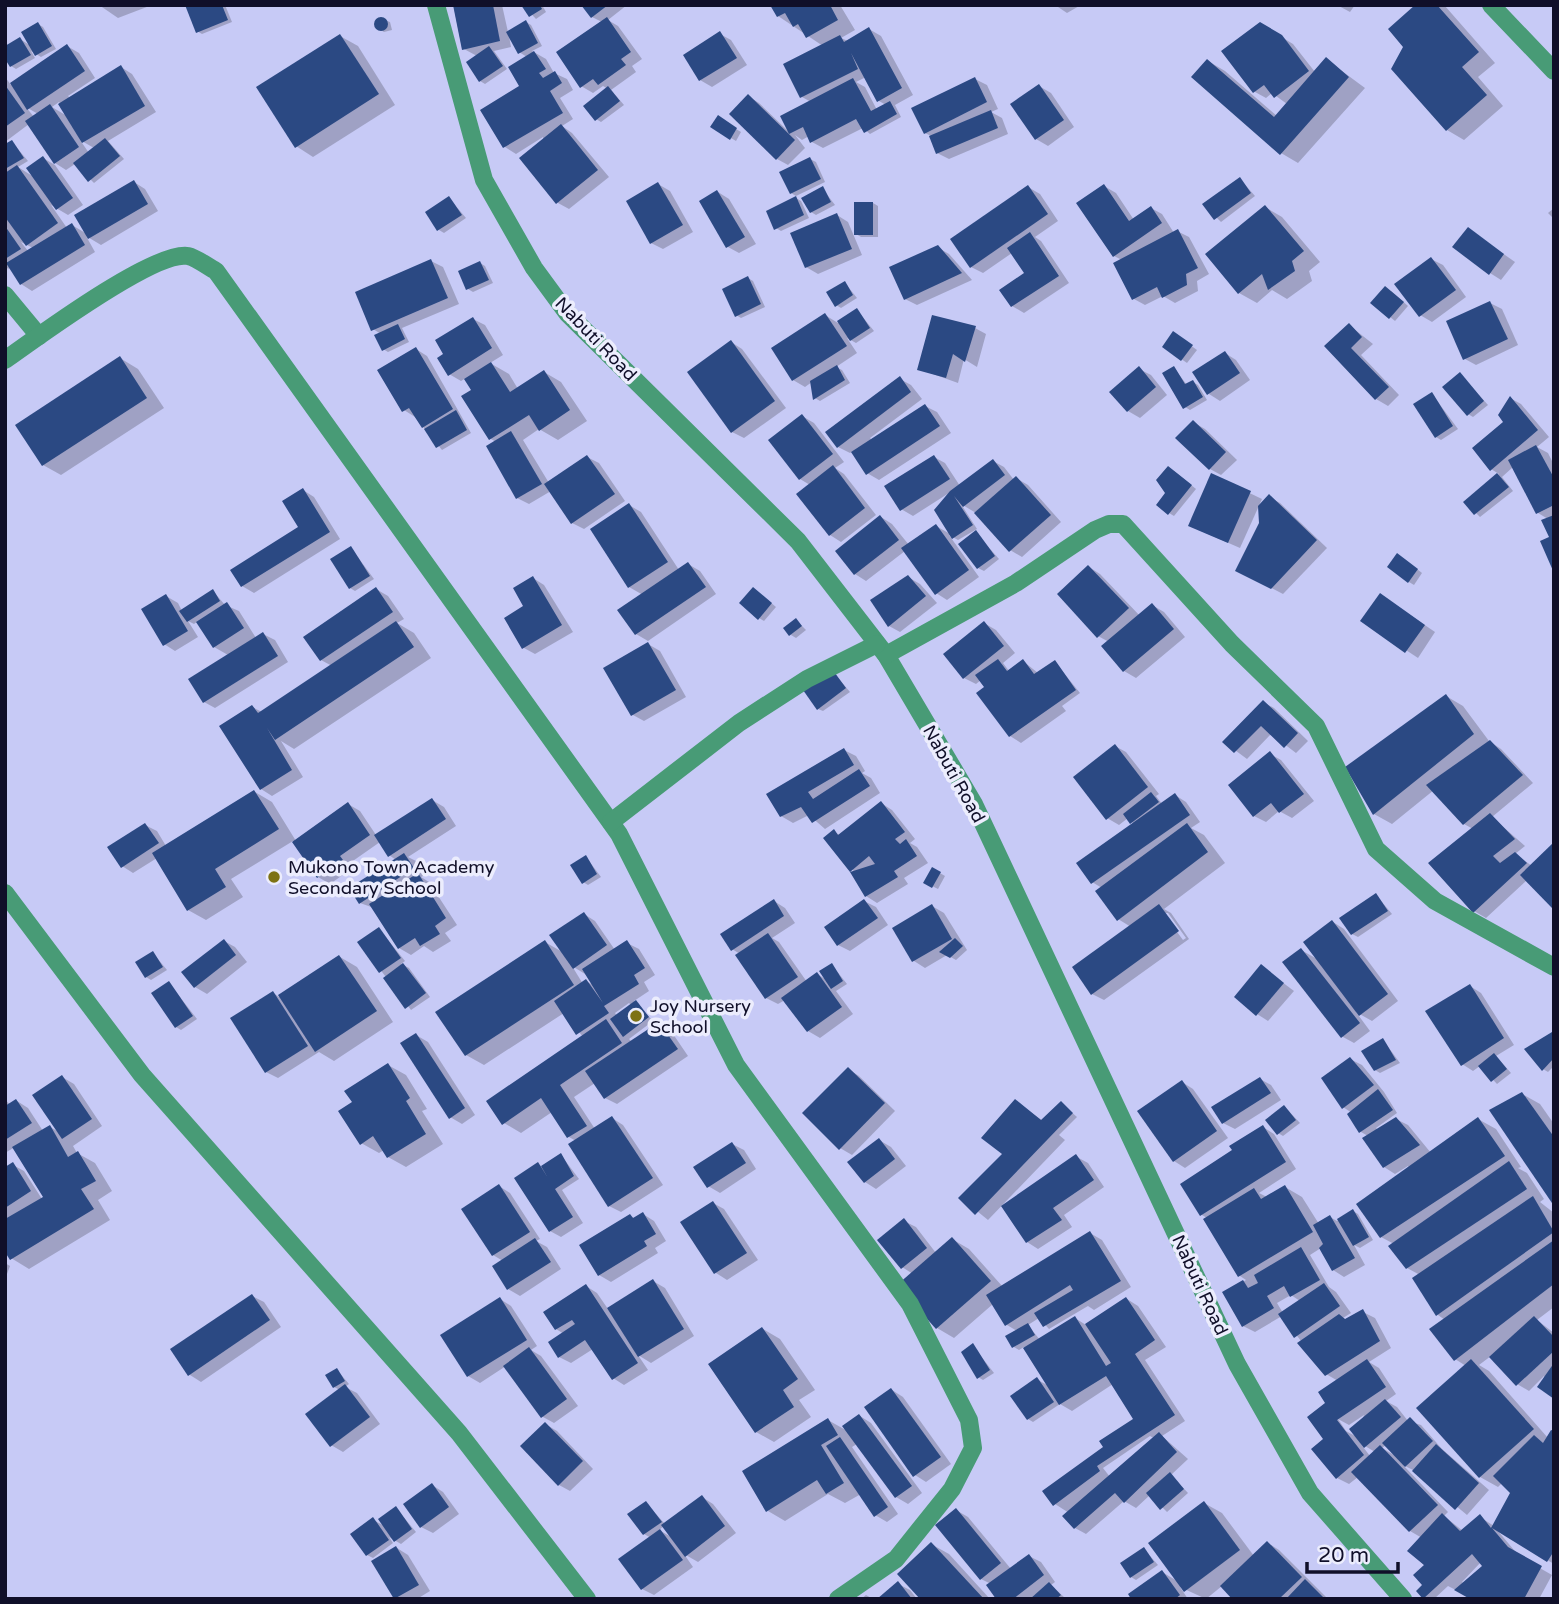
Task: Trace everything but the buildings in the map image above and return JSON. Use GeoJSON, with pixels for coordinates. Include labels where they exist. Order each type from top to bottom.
{"type":"FeatureCollection","features":[{"type":"Feature","properties":{"kind":"street","name":"Nabuti Road"},"geometry":{"type":"LineString","coordinates":[[436,5],[484,180],[534,268],[568,313],[798,541],[882,649],[974,804],[1237,1364],[1310,1493],[1403,1599]]}},
{"type":"Feature","properties":{"kind":"street"},"geometry":{"type":"LineString","coordinates":[[1491,5],[1554,71]]}},
{"type":"Feature","properties":{"kind":"street"},"geometry":{"type":"LineString","coordinates":[[5,360],[102,294],[161,261],[187,256],[216,271],[611,822],[736,1065],[910,1304],[969,1420],[973,1448],[952,1489],[896,1559],[838,1599]]}},
{"type":"Feature","properties":{"kind":"street"},"geometry":{"type":"LineString","coordinates":[[5,295],[39,336]]}},
{"type":"Feature","properties":{"kind":"street"},"geometry":{"type":"LineString","coordinates":[[611,822],[739,723],[807,679],[882,649],[1004,590],[1095,530],[1109,524],[1123,524],[1232,644],[1316,726],[1376,849],[1435,901],[1554,967]]}},
{"type":"Feature","properties":{"kind":"street"},"geometry":{"type":"LineString","coordinates":[[5,893],[142,1075],[459,1433],[587,1599]]}},
{"type":"Feature","properties":{"kind":"place","name":"Mukono Town Academy Secondary School"},"geometry":{"type":"Point","coordinates":[274,877]}},
{"type":"Feature","properties":{"kind":"place","name":"Joy Nursery School"},"geometry":{"type":"Point","coordinates":[636,1016]}}]}
